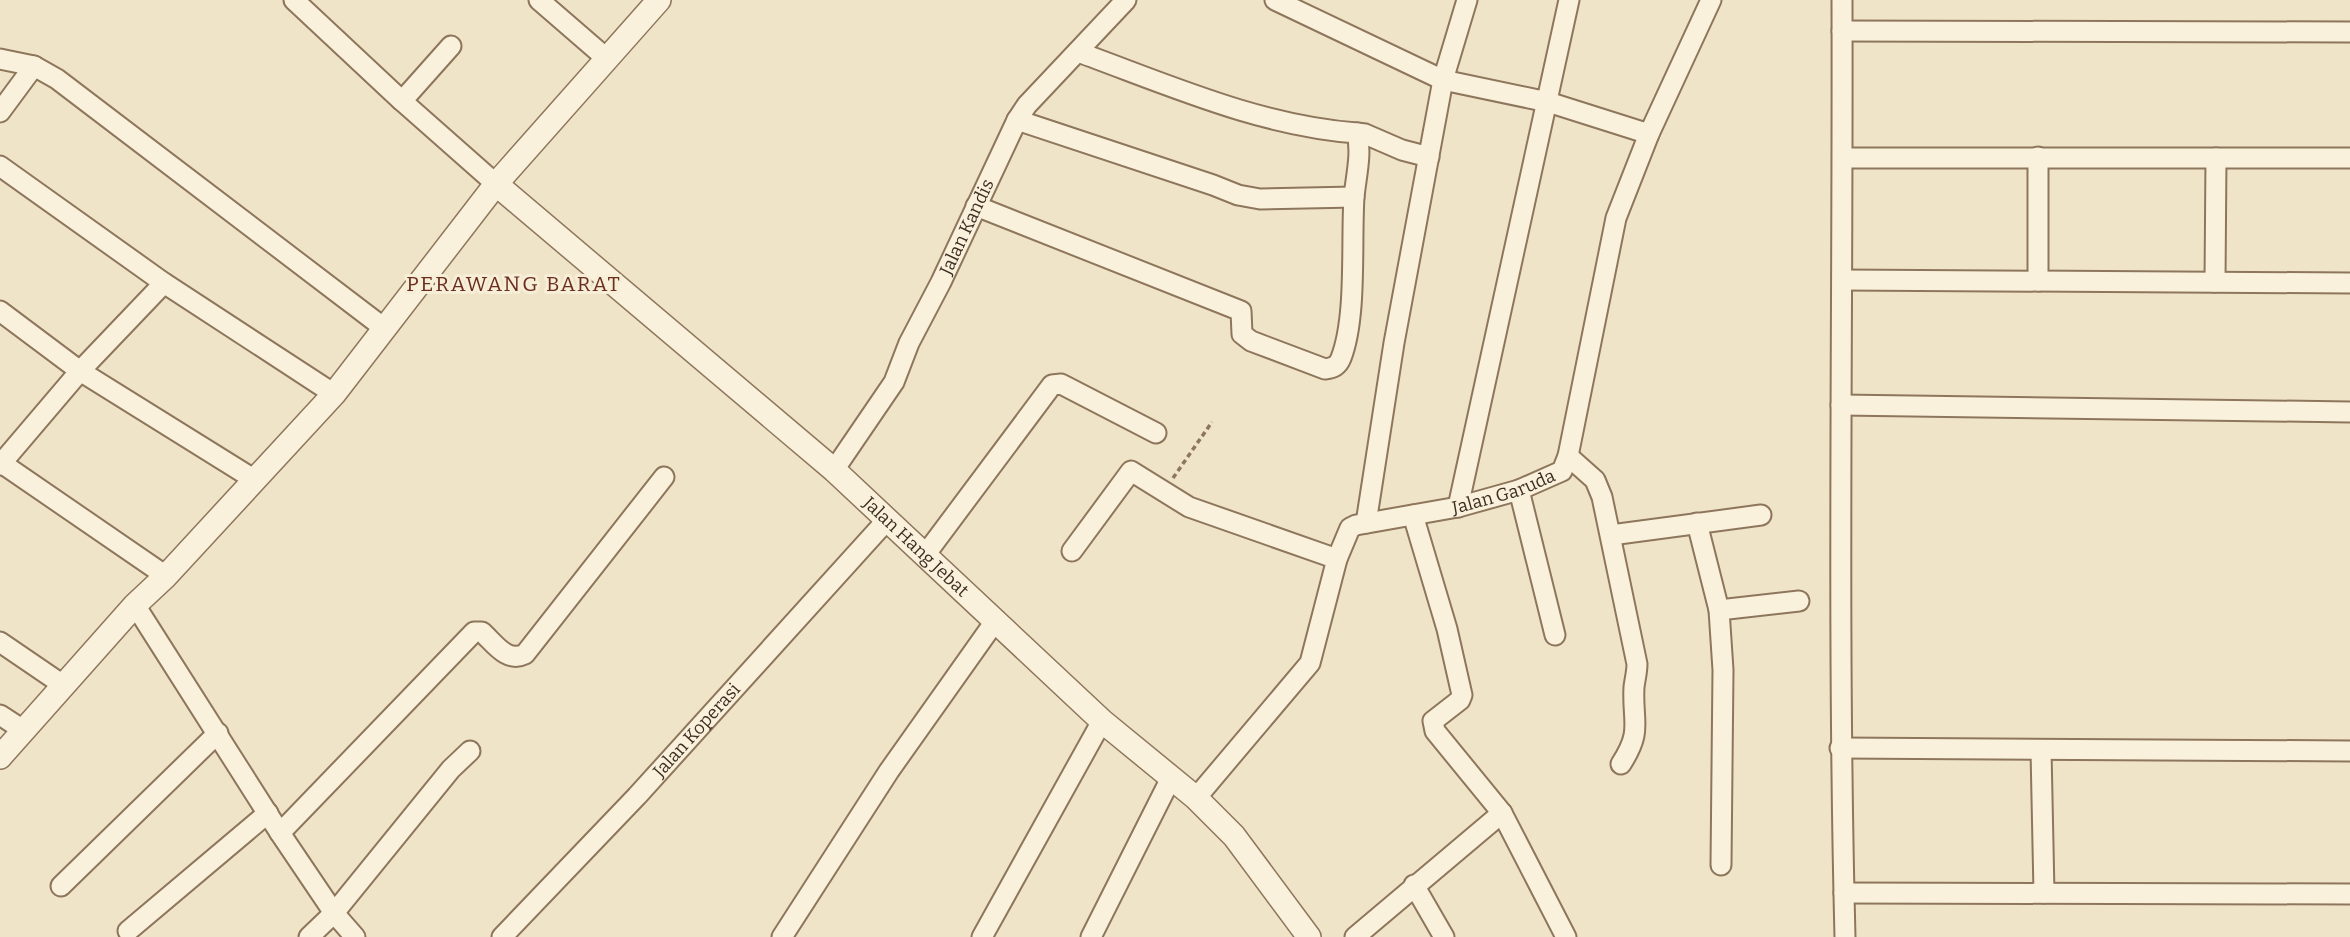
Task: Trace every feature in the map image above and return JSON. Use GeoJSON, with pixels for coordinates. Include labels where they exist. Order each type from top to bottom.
{"type":"FeatureCollection","features":[{"type":"Feature","properties":{"kind":"street"},"geometry":{"type":"LineString","coordinates":[[294,0],[496,184]]}},
{"type":"Feature","properties":{"kind":"street"},"geometry":{"type":"LineString","coordinates":[[539,0],[606,58]]}},
{"type":"Feature","properties":{"kind":"street"},"geometry":{"type":"LineString","coordinates":[[0,758],[135,606],[334,394],[496,184],[659,0]]}},
{"type":"Feature","properties":{"kind":"street","name":"Jalan Kandis"},"geometry":{"type":"LineString","coordinates":[[834,470],[894,382],[909,342],[942,282],[1017,120],[1027,105],[1126,0]]}},
{"type":"Feature","properties":{"kind":"street"},"geometry":{"type":"LineString","coordinates":[[1275,0],[1443,80],[1548,102],[1649,134]]}},
{"type":"Feature","properties":{"kind":"street"},"geometry":{"type":"LineString","coordinates":[[1196,798],[1310,663],[1337,559],[1350,528],[1366,523],[1394,343],[1443,80],[1466,0]]}},
{"type":"Feature","properties":{"kind":"street"},"geometry":{"type":"LineString","coordinates":[[1458,507],[1569,0]]}},
{"type":"Feature","properties":{"kind":"street","name":"Jalan Garuda"},"geometry":{"type":"LineString","coordinates":[[1366,523],[1458,507],[1519,490],[1562,471],[1568,456],[1616,218],[1649,134],[1711,0]]}},
{"type":"Feature","properties":{"kind":"street"},"geometry":{"type":"LineString","coordinates":[[1842,0],[1844,158],[1840,748],[1845,937]]}},
{"type":"Feature","properties":{"kind":"street"},"geometry":{"type":"LineString","coordinates":[[1842,31],[2350,32]]}},
{"type":"Feature","properties":{"kind":"street"},"geometry":{"type":"LineString","coordinates":[[402,101],[451,46]]}},
{"type":"Feature","properties":{"kind":"street"},"geometry":{"type":"LineString","coordinates":[[1079,52],[1255,115],[1321,131],[1365,134],[1402,150],[1429,157]]}},
{"type":"Feature","properties":{"kind":"street"},"geometry":{"type":"LineString","coordinates":[[0,59],[34,66],[57,79],[384,328]]}},
{"type":"Feature","properties":{"kind":"street"},"geometry":{"type":"LineString","coordinates":[[0,111],[34,66]]}},
{"type":"Feature","properties":{"kind":"street"},"geometry":{"type":"LineString","coordinates":[[1017,120],[1237,195],[1260,199],[1354,197]]}},
{"type":"Feature","properties":{"kind":"street"},"geometry":{"type":"LineString","coordinates":[[976,206],[1241,311],[1242,334],[1245,338],[1325,369],[1333,368],[1340,362],[1347,335],[1354,197],[1360,149],[1357,133]]}},
{"type":"Feature","properties":{"kind":"street"},"geometry":{"type":"LineString","coordinates":[[2038,157],[2038,281]]}},
{"type":"Feature","properties":{"kind":"street"},"geometry":{"type":"LineString","coordinates":[[1844,158],[2350,158]]}},
{"type":"Feature","properties":{"kind":"street"},"geometry":{"type":"LineString","coordinates":[[2215,282],[2216,158]]}},
{"type":"Feature","properties":{"kind":"street"},"geometry":{"type":"LineString","coordinates":[[0,166],[164,283],[334,394]]}},
{"type":"Feature","properties":{"kind":"street","name":"Jalan Hang Jebat"},"geometry":{"type":"LineString","coordinates":[[496,184],[834,470],[1102,721],[1196,798],[1234,836],[1309,937]]}},
{"type":"Feature","properties":{"kind":"street"},"geometry":{"type":"LineString","coordinates":[[1843,280],[2350,283]]}},
{"type":"Feature","properties":{"kind":"street"},"geometry":{"type":"LineString","coordinates":[[164,283],[80,371],[1,463],[166,576]]}},
{"type":"Feature","properties":{"kind":"street"},"geometry":{"type":"LineString","coordinates":[[0,311],[80,371],[255,480]]}},
{"type":"Feature","properties":{"kind":"street"},"geometry":{"type":"LineString","coordinates":[[925,555],[1052,385],[1066,386],[1156,433]]}},
{"type":"Feature","properties":{"kind":"street"},"geometry":{"type":"LineString","coordinates":[[1841,405],[2350,412]]}},
{"type":"Feature","properties":{"kind":"street"},"geometry":{"type":"LineString","coordinates":[[1568,456],[1595,480],[1602,497],[1637,664],[1634,687],[1636,734],[1634,743],[1621,764]]}},
{"type":"Feature","properties":{"kind":"street"},"geometry":{"type":"LineString","coordinates":[[1072,551],[1131,471],[1189,508],[1337,559]]}},
{"type":"Feature","properties":{"kind":"street"},"geometry":{"type":"LineString","coordinates":[[280,833],[474,632],[482,632],[508,657],[516,659],[525,654],[664,477]]}},
{"type":"Feature","properties":{"kind":"street"},"geometry":{"type":"LineString","coordinates":[[1519,490],[1555,635]]}},
{"type":"Feature","properties":{"kind":"street"},"geometry":{"type":"LineString","coordinates":[[1413,515],[1447,629],[1462,695],[1460,700],[1433,722],[1435,731],[1502,813],[1566,937]]}},
{"type":"Feature","properties":{"kind":"street"},"geometry":{"type":"LineString","coordinates":[[1611,535],[1761,515]]}},
{"type":"Feature","properties":{"kind":"street","name":"Jalan Koperasi"},"geometry":{"type":"LineString","coordinates":[[502,937],[637,796],[887,520]]}},
{"type":"Feature","properties":{"kind":"street"},"geometry":{"type":"LineString","coordinates":[[1697,523],[1718,610],[1723,670],[1721,865]]}},
{"type":"Feature","properties":{"kind":"street"},"geometry":{"type":"LineString","coordinates":[[1718,610],[1799,601]]}},
{"type":"Feature","properties":{"kind":"street"},"geometry":{"type":"LineString","coordinates":[[135,606],[280,833],[334,913],[355,937]]}},
{"type":"Feature","properties":{"kind":"street"},"geometry":{"type":"LineString","coordinates":[[782,937],[889,771],[996,620]]}},
{"type":"Feature","properties":{"kind":"street"},"geometry":{"type":"LineString","coordinates":[[0,642],[63,685]]}},
{"type":"Feature","properties":{"kind":"street"},"geometry":{"type":"LineString","coordinates":[[0,715],[23,730]]}},
{"type":"Feature","properties":{"kind":"street"},"geometry":{"type":"LineString","coordinates":[[982,937],[1102,721]]}},
{"type":"Feature","properties":{"kind":"street"},"geometry":{"type":"LineString","coordinates":[[61,886],[218,733]]}},
{"type":"Feature","properties":{"kind":"street"},"geometry":{"type":"LineString","coordinates":[[1840,748],[2350,751]]}},
{"type":"Feature","properties":{"kind":"street"},"geometry":{"type":"LineString","coordinates":[[2041,750],[2044,893]]}},
{"type":"Feature","properties":{"kind":"street"},"geometry":{"type":"LineString","coordinates":[[309,937],[334,913],[451,769],[470,751]]}},
{"type":"Feature","properties":{"kind":"street"},"geometry":{"type":"LineString","coordinates":[[1091,937],[1171,778]]}},
{"type":"Feature","properties":{"kind":"street"},"geometry":{"type":"LineString","coordinates":[[128,931],[268,813]]}},
{"type":"Feature","properties":{"kind":"street"},"geometry":{"type":"LineString","coordinates":[[1355,937],[1502,813]]}},
{"type":"Feature","properties":{"kind":"street"},"geometry":{"type":"LineString","coordinates":[[1414,886],[1444,937]]}},
{"type":"Feature","properties":{"kind":"street"},"geometry":{"type":"LineString","coordinates":[[1844,893],[2350,894]]}},
{"type":"Feature","properties":{"kind":"path"},"geometry":{"type":"LineString","coordinates":[[1163,491],[1212,422]]}},
{"type":"Feature","properties":{"kind":"district","name":"PERAWANG BARAT"},"geometry":{"type":"Point","coordinates":[514,284]}}]}
